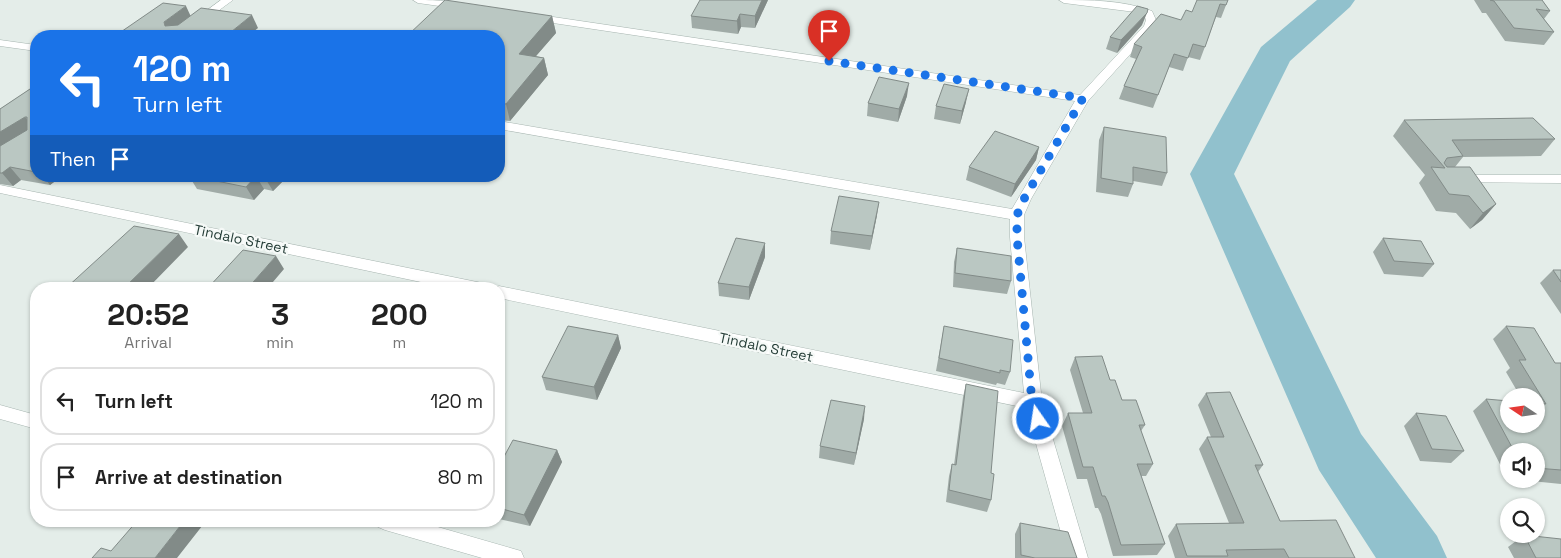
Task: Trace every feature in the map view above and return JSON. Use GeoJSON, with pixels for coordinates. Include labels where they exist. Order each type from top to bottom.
{"type":"FeatureCollection","features":[{"type":"Feature","properties":{"kind":"street"},"geometry":{"type":"LineString","coordinates":[[186,30],[228,0]]}},
{"type":"Feature","properties":{"kind":"street"},"geometry":{"type":"LineString","coordinates":[[418,0],[477,9]]}},
{"type":"Feature","properties":{"kind":"street"},"geometry":{"type":"LineString","coordinates":[[1064,0],[1137,9],[1148,13],[1151,20],[1149,27],[1083,98],[1024,199],[1017,215],[1017,237],[1032,402],[1078,558]]}},
{"type":"Feature","properties":{"kind":"street"},"geometry":{"type":"LineString","coordinates":[[526,16],[1083,98]]}},
{"type":"Feature","properties":{"kind":"street"},"geometry":{"type":"LineString","coordinates":[[0,43],[30,47]]}},
{"type":"Feature","properties":{"kind":"street"},"geometry":{"type":"LineString","coordinates":[[505,126],[1017,215]]}},
{"type":"Feature","properties":{"kind":"street"},"geometry":{"type":"LineString","coordinates":[[1450,179],[1561,179]]}},
{"type":"Feature","properties":{"kind":"street","name":"Tindalo Street"},"geometry":{"type":"LineString","coordinates":[[0,189],[448,282]]}},
{"type":"Feature","properties":{"kind":"street","name":"Tindalo Street"},"geometry":{"type":"LineString","coordinates":[[505,293],[1032,402]]}},
{"type":"Feature","properties":{"kind":"street"},"geometry":{"type":"LineString","coordinates":[[0,412],[30,420]]}},
{"type":"Feature","properties":{"kind":"street"},"geometry":{"type":"LineString","coordinates":[[406,527],[514,558]]}},
{"type":"Feature","properties":{"kind":"building"},"geometry":{"type":"Polygon","coordinates":[[[445,0],[552,16],[519,54],[544,58],[506,104],[505,30],[413,30],[445,0]]]}},
{"type":"Feature","properties":{"kind":"building"},"geometry":{"type":"Polygon","coordinates":[[[700,0],[762,0],[755,16],[740,14],[737,21],[691,16],[700,0]]]}},
{"type":"Feature","properties":{"kind":"building"},"geometry":{"type":"Polygon","coordinates":[[[1197,0],[1228,0],[1226,5],[1220,4],[1205,47],[1193,44],[1188,58],[1174,54],[1158,95],[1124,86],[1142,47],[1134,44],[1161,14],[1181,20],[1186,10],[1192,12],[1197,0]]]}},
{"type":"Feature","properties":{"kind":"building"},"geometry":{"type":"Polygon","coordinates":[[[1490,0],[1542,0],[1550,11],[1536,9],[1554,32],[1514,28],[1494,1],[1490,0]]]}},
{"type":"Feature","properties":{"kind":"building"},"geometry":{"type":"Polygon","coordinates":[[[163,3],[186,6],[164,22],[165,26],[178,25],[201,8],[252,15],[233,30],[124,30],[163,3]]]}},
{"type":"Feature","properties":{"kind":"building"},"geometry":{"type":"Polygon","coordinates":[[[1137,6],[1148,9],[1147,13],[1121,40],[1110,37],[1137,6]]]}},
{"type":"Feature","properties":{"kind":"building"},"geometry":{"type":"Polygon","coordinates":[[[879,77],[909,83],[899,109],[868,103],[879,77]]]}},
{"type":"Feature","properties":{"kind":"building"},"geometry":{"type":"Polygon","coordinates":[[[944,84],[969,89],[962,111],[936,106],[944,84]]]}},
{"type":"Feature","properties":{"kind":"building"},"geometry":{"type":"Polygon","coordinates":[[[30,89],[30,171],[10,167],[0,173],[0,146],[27,130],[27,117],[0,132],[0,109],[30,89]]]}},
{"type":"Feature","properties":{"kind":"building"},"geometry":{"type":"Polygon","coordinates":[[[1533,118],[1555,139],[1452,140],[1463,156],[1447,158],[1444,163],[1447,167],[1470,167],[1496,204],[1483,213],[1469,196],[1449,194],[1431,167],[1445,168],[1404,120],[1533,118]]]}},
{"type":"Feature","properties":{"kind":"building"},"geometry":{"type":"Polygon","coordinates":[[[1104,127],[1166,137],[1167,173],[1133,167],[1133,184],[1101,178],[1104,127]]]}},
{"type":"Feature","properties":{"kind":"building"},"geometry":{"type":"Polygon","coordinates":[[[995,131],[1039,147],[1015,184],[969,167],[995,131]]]}},
{"type":"Feature","properties":{"kind":"building"},"geometry":{"type":"Polygon","coordinates":[[[221,182],[251,182],[246,187],[221,182]]]}},
{"type":"Feature","properties":{"kind":"building"},"geometry":{"type":"Polygon","coordinates":[[[839,196],[879,202],[872,236],[831,231],[839,196]]]}},
{"type":"Feature","properties":{"kind":"building"},"geometry":{"type":"Polygon","coordinates":[[[134,226],[179,234],[130,282],[73,282],[134,226]]]}},
{"type":"Feature","properties":{"kind":"building"},"geometry":{"type":"Polygon","coordinates":[[[736,238],[765,243],[749,287],[718,283],[736,238]]]}},
{"type":"Feature","properties":{"kind":"building"},"geometry":{"type":"Polygon","coordinates":[[[1383,238],[1421,241],[1434,264],[1394,261],[1383,238]]]}},
{"type":"Feature","properties":{"kind":"building"},"geometry":{"type":"Polygon","coordinates":[[[957,248],[1011,256],[1011,281],[955,273],[957,248]]]}},
{"type":"Feature","properties":{"kind":"building"},"geometry":{"type":"Polygon","coordinates":[[[243,250],[276,256],[253,282],[213,282],[243,250]]]}},
{"type":"Feature","properties":{"kind":"building"},"geometry":{"type":"Polygon","coordinates":[[[1553,270],[1561,270],[1561,282],[1553,270]]]}},
{"type":"Feature","properties":{"kind":"building"},"geometry":{"type":"Polygon","coordinates":[[[568,326],[618,335],[594,387],[542,377],[568,326]]]}},
{"type":"Feature","properties":{"kind":"building"},"geometry":{"type":"Polygon","coordinates":[[[944,326],[1013,340],[1010,372],[1000,370],[1000,373],[939,358],[944,326]]]}},
{"type":"Feature","properties":{"kind":"building"},"geometry":{"type":"Polygon","coordinates":[[[1506,326],[1534,328],[1555,363],[1561,363],[1561,470],[1545,469],[1545,443],[1510,443],[1504,433],[1545,433],[1545,388],[1536,388],[1519,360],[1526,360],[1506,326]]]}},
{"type":"Feature","properties":{"kind":"building"},"geometry":{"type":"Polygon","coordinates":[[[1102,356],[1110,380],[1115,380],[1122,400],[1136,400],[1145,425],[1139,425],[1153,464],[1137,464],[1165,544],[1121,545],[1108,502],[1105,496],[1102,496],[1093,467],[1083,467],[1068,413],[1092,413],[1075,357],[1102,356]]]}},
{"type":"Feature","properties":{"kind":"building"},"geometry":{"type":"Polygon","coordinates":[[[966,384],[998,391],[991,473],[994,474],[991,500],[949,490],[952,464],[956,465],[966,384]]]}},
{"type":"Feature","properties":{"kind":"building"},"geometry":{"type":"Polygon","coordinates":[[[1230,392],[1263,465],[1255,465],[1280,521],[1336,520],[1355,558],[1289,558],[1284,549],[1226,550],[1228,556],[1187,556],[1176,524],[1244,523],[1207,437],[1224,437],[1206,393],[1230,392]]]}},
{"type":"Feature","properties":{"kind":"building"},"geometry":{"type":"Polygon","coordinates":[[[1486,399],[1500,400],[1500,425],[1486,399]]]}},
{"type":"Feature","properties":{"kind":"building"},"geometry":{"type":"Polygon","coordinates":[[[831,400],[865,406],[856,453],[820,446],[831,400]]]}},
{"type":"Feature","properties":{"kind":"building"},"geometry":{"type":"Polygon","coordinates":[[[1416,413],[1446,416],[1464,451],[1432,449],[1416,413]]]}},
{"type":"Feature","properties":{"kind":"building"},"geometry":{"type":"Polygon","coordinates":[[[513,440],[557,450],[524,515],[505,510],[505,455],[513,440]]]}},
{"type":"Feature","properties":{"kind":"building"},"geometry":{"type":"Polygon","coordinates":[[[1020,523],[1068,532],[1077,558],[1035,558],[1021,555],[1020,523]]]}},
{"type":"Feature","properties":{"kind":"building"},"geometry":{"type":"Polygon","coordinates":[[[132,527],[179,527],[155,558],[92,558],[101,548],[111,551],[132,527]]]}},
{"type":"Feature","properties":{"kind":"building"},"geometry":{"type":"Polygon","coordinates":[[[1545,537],[1561,539],[1561,558],[1536,558],[1528,543],[1545,543],[1545,537]]]}},
{"type":"Feature","properties":{"kind":"waterway"},"geometry":{"type":"LineString","coordinates":[[1338,0],[1274,55],[1212,174],[1340,452],[1414,558]]}},
{"type":"Feature","properties":{"kind":"route"},"geometry":{"type":"LineString","coordinates":[[829,61],[1083,98],[1024,199],[1017,215],[1017,237],[1032,402],[1038,419]]}}]}
